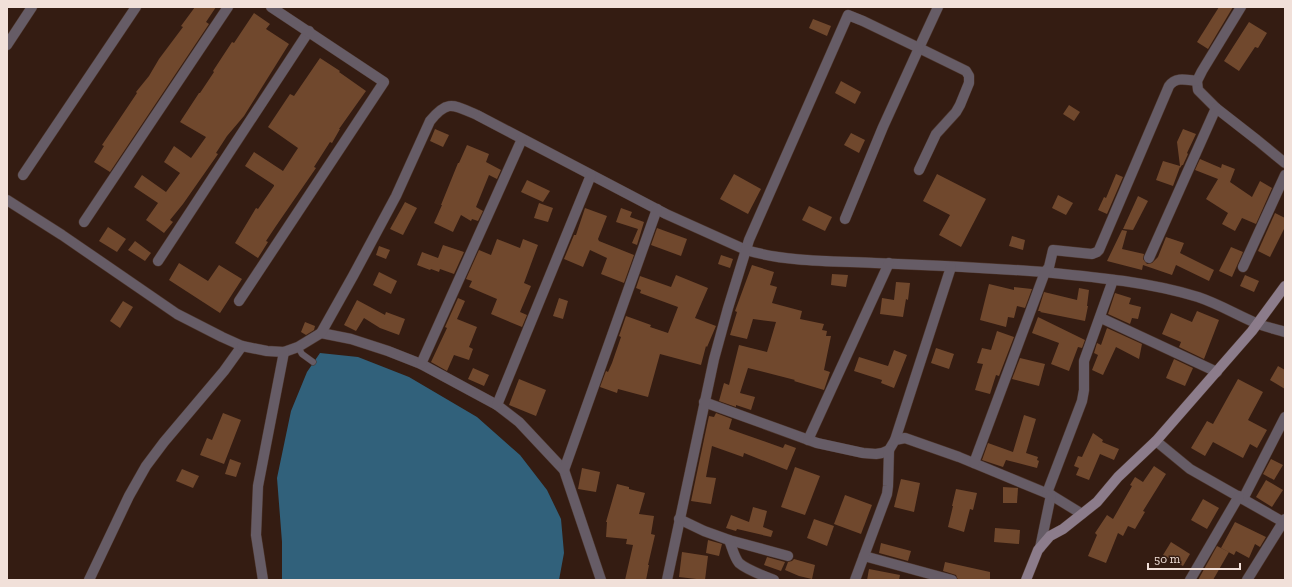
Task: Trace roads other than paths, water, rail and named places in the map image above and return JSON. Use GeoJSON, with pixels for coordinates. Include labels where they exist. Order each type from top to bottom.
{"type":"FeatureCollection","features":[{"type":"Feature","properties":{"kind":"main road"},"geometry":{"type":"LineString","coordinates":[[1026,580],[1040,548],[1050,536],[1063,529],[1097,502],[1118,477],[1156,441],[1257,324],[1285,286]]}},
{"type":"Feature","properties":{"kind":"street"},"geometry":{"type":"LineString","coordinates":[[7,45],[32,7]]}},
{"type":"Feature","properties":{"kind":"street"},"geometry":{"type":"LineString","coordinates":[[23,175],[136,7]]}},
{"type":"Feature","properties":{"kind":"street"},"geometry":{"type":"LineString","coordinates":[[84,222],[228,7]]}},
{"type":"Feature","properties":{"kind":"street"},"geometry":{"type":"LineString","coordinates":[[239,301],[384,82],[271,7]]}},
{"type":"Feature","properties":{"kind":"street"},"geometry":{"type":"LineString","coordinates":[[845,218],[883,127],[938,7]]}},
{"type":"Feature","properties":{"kind":"street"},"geometry":{"type":"LineString","coordinates":[[1241,7],[1202,70],[1197,81],[1198,90],[1216,108],[1285,163]]}},
{"type":"Feature","properties":{"kind":"street"},"geometry":{"type":"LineString","coordinates":[[667,580],[704,402],[728,308],[746,250],[755,225],[848,16],[863,21],[966,71],[970,76],[970,83],[956,112],[936,134],[919,170]]}},
{"type":"Feature","properties":{"kind":"street"},"geometry":{"type":"LineString","coordinates":[[158,261],[309,32]]}},
{"type":"Feature","properties":{"kind":"street"},"geometry":{"type":"LineString","coordinates":[[974,463],[1047,270],[1053,250],[1092,254],[1099,250],[1169,86],[1172,81],[1177,79],[1197,81]]}},
{"type":"Feature","properties":{"kind":"street"},"geometry":{"type":"LineString","coordinates":[[7,200],[62,235],[177,314],[242,346],[268,351],[284,352],[298,347],[321,333],[396,196],[430,121],[445,106],[453,106],[477,115],[657,209],[746,250],[822,262],[888,263],[951,267],[1047,270],[1113,280],[1164,288],[1198,297],[1226,308],[1257,324],[1285,332]]}},
{"type":"Feature","properties":{"kind":"street"},"geometry":{"type":"LineString","coordinates":[[1149,258],[1216,108]]}},
{"type":"Feature","properties":{"kind":"street"},"geometry":{"type":"LineString","coordinates":[[421,364],[522,139]]}},
{"type":"Feature","properties":{"kind":"street"},"geometry":{"type":"LineString","coordinates":[[497,405],[590,175]]}},
{"type":"Feature","properties":{"kind":"street"},"geometry":{"type":"LineString","coordinates":[[1243,267],[1285,175]]}},
{"type":"Feature","properties":{"kind":"street"},"geometry":{"type":"LineString","coordinates":[[564,470],[657,209]]}},
{"type":"Feature","properties":{"kind":"street"},"geometry":{"type":"LineString","coordinates":[[808,440],[888,263]]}},
{"type":"Feature","properties":{"kind":"street"},"geometry":{"type":"LineString","coordinates":[[704,402],[817,443],[863,453],[876,454],[888,450],[895,440],[951,267]]}},
{"type":"Feature","properties":{"kind":"street"},"geometry":{"type":"LineString","coordinates":[[1040,548],[1049,494],[1082,401],[1084,390],[1084,361],[1101,318],[1113,280]]}},
{"type":"Feature","properties":{"kind":"street"},"geometry":{"type":"LineString","coordinates":[[1101,318],[1217,372]]}},
{"type":"Feature","properties":{"kind":"street"},"geometry":{"type":"LineString","coordinates":[[321,333],[351,339],[421,364],[497,405],[519,422],[564,470],[601,580]]}},
{"type":"Feature","properties":{"kind":"street"},"geometry":{"type":"LineString","coordinates":[[89,580],[129,496],[146,466],[164,442],[224,371],[242,346]]}},
{"type":"Feature","properties":{"kind":"street"},"geometry":{"type":"LineString","coordinates":[[262,580],[256,535],[258,486],[284,352]]}},
{"type":"Feature","properties":{"kind":"street"},"geometry":{"type":"LineString","coordinates":[[1190,580],[1241,497],[1285,417]]}},
{"type":"Feature","properties":{"kind":"street"},"geometry":{"type":"LineString","coordinates":[[895,440],[905,438],[974,463],[1049,494],[1082,514]]}},
{"type":"Feature","properties":{"kind":"street"},"geometry":{"type":"LineString","coordinates":[[1156,441],[1190,469],[1285,521],[1246,580]]}},
{"type":"Feature","properties":{"kind":"street"},"geometry":{"type":"LineString","coordinates":[[855,580],[886,494],[888,486],[888,450]]}},
{"type":"Feature","properties":{"kind":"street"},"geometry":{"type":"LineString","coordinates":[[679,519],[704,531],[729,540],[788,556]]}},
{"type":"Feature","properties":{"kind":"street"},"geometry":{"type":"LineString","coordinates":[[729,540],[734,553],[744,567],[774,580]]}},
{"type":"Feature","properties":{"kind":"street"},"geometry":{"type":"LineString","coordinates":[[864,556],[952,580]]}},
{"type":"Feature","properties":{"kind":"lane"},"geometry":{"type":"LineString","coordinates":[[298,347],[302,354],[313,362]]}},
{"type":"Feature","properties":{"kind":"water"},"geometry":{"type":"Polygon","coordinates":[[[320,353],[358,357],[409,377],[477,417],[520,455],[547,490],[561,519],[564,553],[559,580],[282,580],[282,542],[277,478],[291,411],[307,372],[320,353]]]}}]}
